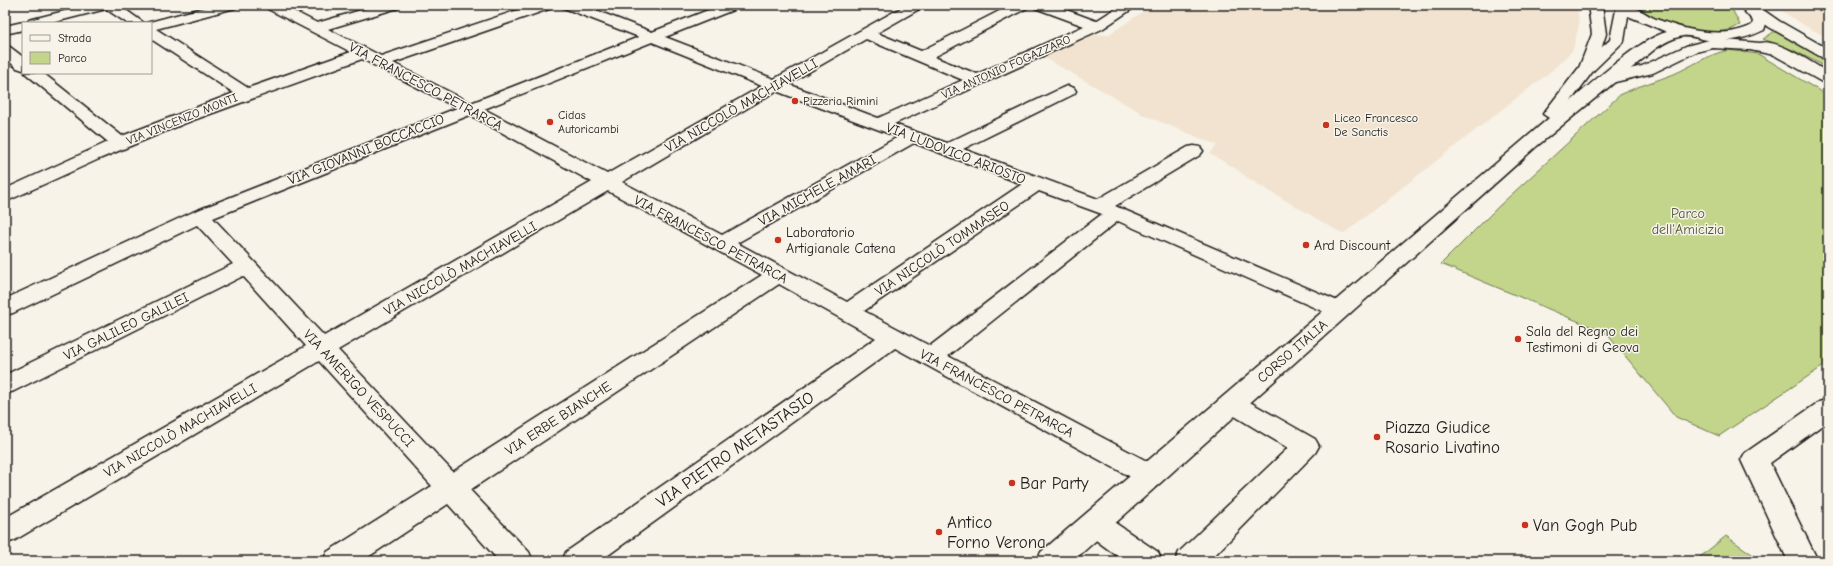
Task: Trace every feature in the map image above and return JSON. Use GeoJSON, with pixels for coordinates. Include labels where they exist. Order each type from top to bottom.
{"type":"FeatureCollection","features":[{"type":"Feature","properties":{"kind":"street"},"geometry":{"type":"LineString","coordinates":[[38,22],[105,5]]}},
{"type":"Feature","properties":{"kind":"street"},"geometry":{"type":"LineString","coordinates":[[110,5],[136,22]]}},
{"type":"Feature","properties":{"kind":"street"},"geometry":{"type":"LineString","coordinates":[[152,26],[230,5]]}},
{"type":"Feature","properties":{"kind":"street","name":"VIA FRANCESCO PETRARCA"},"geometry":{"type":"LineString","coordinates":[[271,5],[469,108],[1150,476]]}},
{"type":"Feature","properties":{"kind":"street"},"geometry":{"type":"LineString","coordinates":[[316,28],[393,5]]}},
{"type":"Feature","properties":{"kind":"street","name":"VIA VINCENZO MONTI"},"geometry":{"type":"LineString","coordinates":[[5,196],[37,179],[246,94],[372,58],[547,5]]}},
{"type":"Feature","properties":{"kind":"street","name":"VIA LUDOVICO ARIOSTO"},"geometry":{"type":"LineString","coordinates":[[569,5],[650,38],[1108,210],[1339,310]]}},
{"type":"Feature","properties":{"kind":"street","name":"VIA GIOVANNI BOCCACCIO"},"geometry":{"type":"LineString","coordinates":[[5,308],[200,216],[469,108],[733,5]]}},
{"type":"Feature","properties":{"kind":"street","name":"VIA NICCOLÒ MACHIAVELLI"},"geometry":{"type":"LineString","coordinates":[[5,532],[608,183],[774,85],[916,5]]}},
{"type":"Feature","properties":{"kind":"street"},"geometry":{"type":"LineString","coordinates":[[922,57],[1022,5]]}},
{"type":"Feature","properties":{"kind":"street"},"geometry":{"type":"LineString","coordinates":[[1040,5],[1096,26]]}},
{"type":"Feature","properties":{"kind":"street","name":"VIA ANTONIO FOGAZZARO"},"geometry":{"type":"LineString","coordinates":[[879,124],[1096,26],[1131,5]]}},
{"type":"Feature","properties":{"kind":"street"},"geometry":{"type":"LineString","coordinates":[[1587,68],[1589,56],[1599,36],[1599,25],[1595,5]]}},
{"type":"Feature","properties":{"kind":"street"},"geometry":{"type":"LineString","coordinates":[[1729,37],[1748,34],[1759,27],[1760,21],[1746,5]]}},
{"type":"Feature","properties":{"kind":"street"},"geometry":{"type":"LineString","coordinates":[[1746,5],[1774,24],[1828,55]]}},
{"type":"Feature","properties":{"kind":"street"},"geometry":{"type":"LineString","coordinates":[[1531,142],[1587,68],[1617,41],[1623,6]]}},
{"type":"Feature","properties":{"kind":"street"},"geometry":{"type":"LineString","coordinates":[[1623,6],[1634,16],[1683,32],[1729,37],[1779,51],[1828,79]]}},
{"type":"Feature","properties":{"kind":"street"},"geometry":{"type":"LineString","coordinates":[[5,30],[22,26]]}},
{"type":"Feature","properties":{"kind":"street"},"geometry":{"type":"LineString","coordinates":[[1531,142],[1607,79],[1664,37],[1683,32]]}},
{"type":"Feature","properties":{"kind":"street"},"geometry":{"type":"LineString","coordinates":[[152,33],[246,94]]}},
{"type":"Feature","properties":{"kind":"street"},"geometry":{"type":"LineString","coordinates":[[866,34],[977,80]]}},
{"type":"Feature","properties":{"kind":"street"},"geometry":{"type":"LineString","coordinates":[[1607,79],[1647,70],[1691,49],[1714,43],[1737,43],[1779,51]]}},
{"type":"Feature","properties":{"kind":"street"},"geometry":{"type":"LineString","coordinates":[[34,74],[121,144]]}},
{"type":"Feature","properties":{"kind":"street"},"geometry":{"type":"LineString","coordinates":[[947,150],[1068,91]]}},
{"type":"Feature","properties":{"kind":"street","name":"VIA MICHELE AMARI"},"geometry":{"type":"LineString","coordinates":[[721,244],[912,137]]}},
{"type":"Feature","properties":{"kind":"street","name":"CORSO ITALIA"},"geometry":{"type":"LineString","coordinates":[[1052,561],[1531,142]]}},
{"type":"Feature","properties":{"kind":"street"},"geometry":{"type":"LineString","coordinates":[[931,357],[1108,210],[1194,151]]}},
{"type":"Feature","properties":{"kind":"street","name":"VIA NICCOLÒ TOMMASEO"},"geometry":{"type":"LineString","coordinates":[[847,312],[1037,184]]}},
{"type":"Feature","properties":{"kind":"street","name":"VIA AMERIGO VESPUCCI"},"geometry":{"type":"LineString","coordinates":[[200,216],[518,561]]}},
{"type":"Feature","properties":{"kind":"street","name":"VIA GALILEO GALILEI"},"geometry":{"type":"LineString","coordinates":[[5,385],[246,266]]}},
{"type":"Feature","properties":{"kind":"street","name":"VIA ERBE BIANCHE"},"geometry":{"type":"LineString","coordinates":[[338,561],[778,275]]}},
{"type":"Feature","properties":{"kind":"street","name":"VIA PIETRO METASTASIO"},"geometry":{"type":"LineString","coordinates":[[577,561],[894,337]]}},
{"type":"Feature","properties":{"kind":"street"},"geometry":{"type":"LineString","coordinates":[[1190,561],[1306,446],[1232,403]]}},
{"type":"Feature","properties":{"kind":"street"},"geometry":{"type":"LineString","coordinates":[[1803,561],[1755,460],[1828,408]]}},
{"type":"Feature","properties":{"kind":"street"},"geometry":{"type":"LineString","coordinates":[[1095,524],[1147,561]]}},
{"type":"Feature","properties":{"kind":"shaded area","name":"Liceo Francesco De Sanctis"},"geometry":{"type":"Polygon","coordinates":[[[1153,5],[1577,5],[1579,24],[1573,50],[1550,72],[1343,234],[1249,179],[1235,168],[1210,154],[1217,145],[1139,113],[1140,112],[1043,57],[1091,34],[1108,35],[1153,5]]]}},
{"type":"Feature","properties":{"kind":"shaded area"},"geometry":{"type":"Polygon","coordinates":[[[1773,5],[1828,5],[1828,38],[1802,24],[1773,5]]]}},
{"type":"Feature","properties":{"kind":"green space"},"geometry":{"type":"Polygon","coordinates":[[[1638,5],[1730,5],[1740,25],[1730,30],[1720,31],[1697,31],[1684,29],[1649,18],[1642,13],[1638,5]]]}},
{"type":"Feature","properties":{"kind":"green space"},"geometry":{"type":"Polygon","coordinates":[[[1775,31],[1828,61],[1828,68],[1793,50],[1763,39],[1775,31]]]}},
{"type":"Feature","properties":{"kind":"green space","name":"Parco dell'Amicizia"},"geometry":{"type":"Polygon","coordinates":[[[1728,50],[1758,54],[1828,96],[1828,363],[1719,436],[1676,417],[1606,333],[1441,264],[1499,206],[1621,94],[1674,74],[1706,58],[1728,50]]]}},
{"type":"Feature","properties":{"kind":"green space"},"geometry":{"type":"Polygon","coordinates":[[[1726,536],[1762,561],[1695,561],[1726,536]]]}},
{"type":"Feature","properties":{"kind":"place","name":"Pizzeria Rimini"},"geometry":{"type":"Point","coordinates":[795,101]}},
{"type":"Feature","properties":{"kind":"place","name":"Cidas Autoricambi"},"geometry":{"type":"Point","coordinates":[550,122]}},
{"type":"Feature","properties":{"kind":"place","name":"Liceo Francesco De Sanctis"},"geometry":{"type":"Point","coordinates":[1326,125]}},
{"type":"Feature","properties":{"kind":"place","name":"Laboratorio Artigianale Catena"},"geometry":{"type":"Point","coordinates":[778,240]}},
{"type":"Feature","properties":{"kind":"place","name":"Ard Discount"},"geometry":{"type":"Point","coordinates":[1306,245]}},
{"type":"Feature","properties":{"kind":"place","name":"Sala del Regno dei Testimoni di Geova"},"geometry":{"type":"Point","coordinates":[1518,339]}},
{"type":"Feature","properties":{"kind":"place","name":"Piazza Giudice Rosario Livatino"},"geometry":{"type":"Point","coordinates":[1377,437]}},
{"type":"Feature","properties":{"kind":"place","name":"Bar Party"},"geometry":{"type":"Point","coordinates":[1012,483]}},
{"type":"Feature","properties":{"kind":"place","name":"Van Gogh Pub"},"geometry":{"type":"Point","coordinates":[1525,525]}},
{"type":"Feature","properties":{"kind":"place","name":"Antico Forno Verona"},"geometry":{"type":"Point","coordinates":[939,532]}}]}
